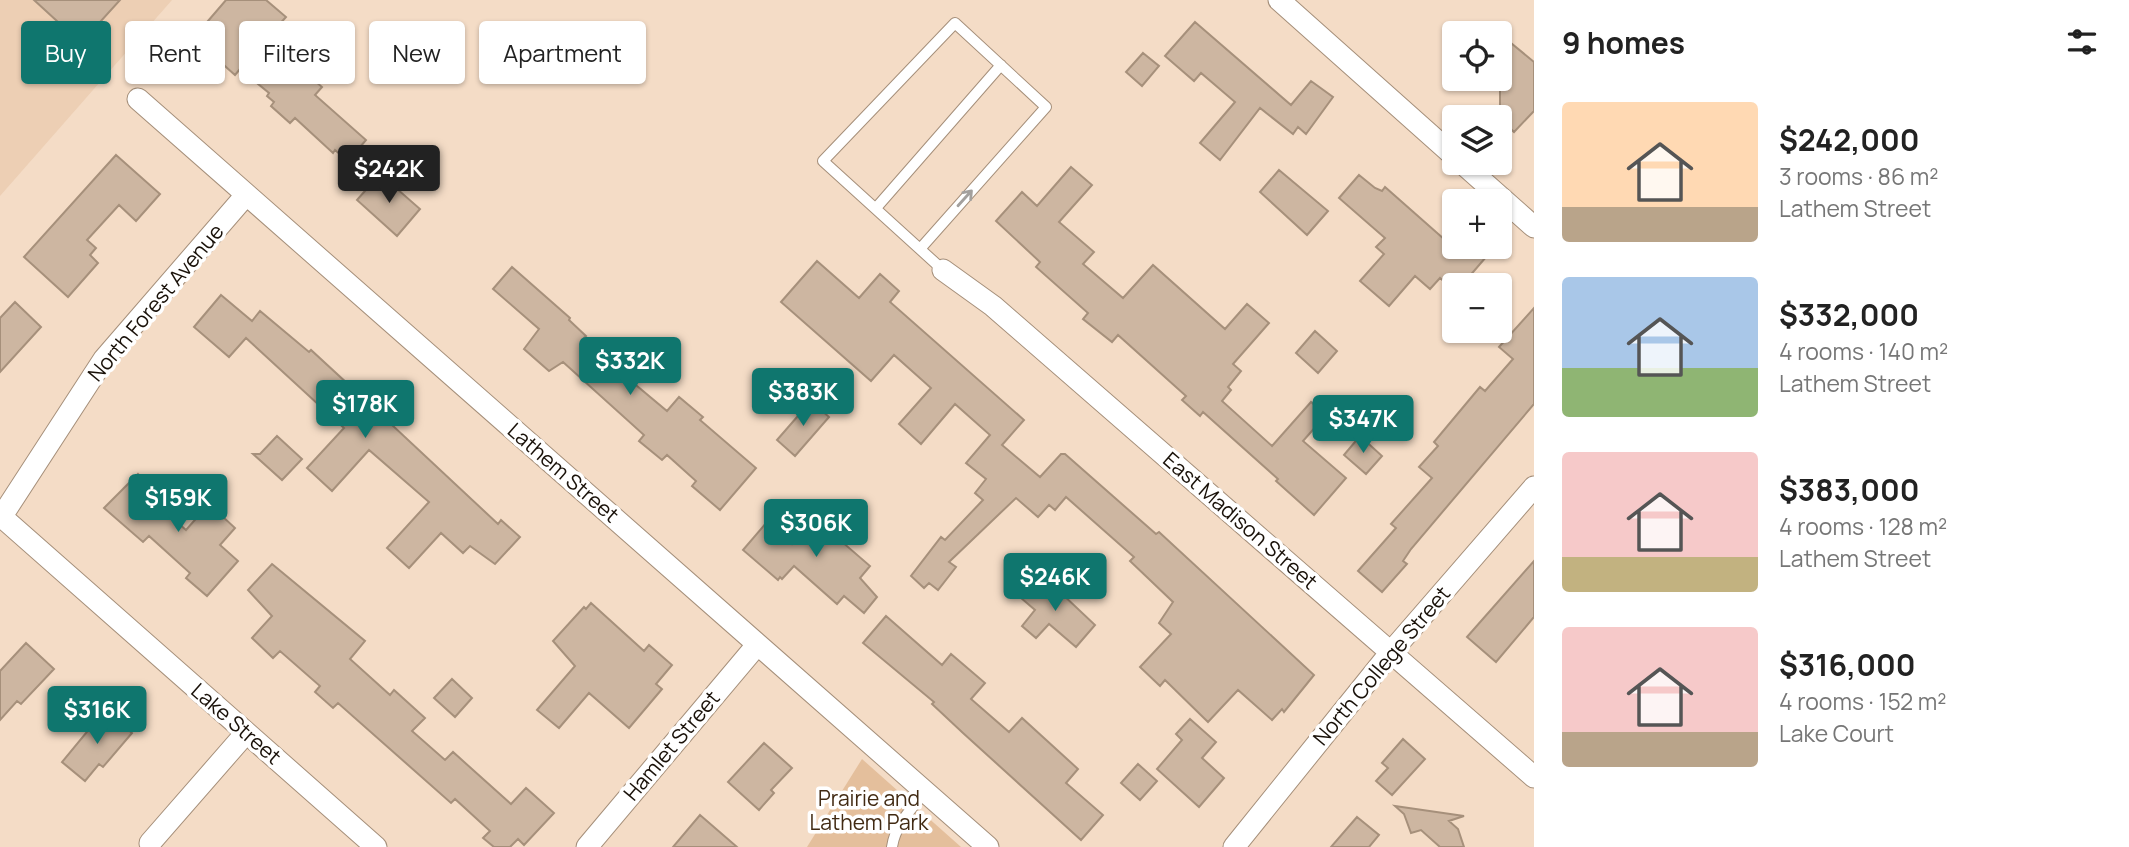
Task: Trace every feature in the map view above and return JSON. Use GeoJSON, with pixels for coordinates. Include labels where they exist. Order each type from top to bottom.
{"type":"FeatureCollection","features":[{"type":"Feature","properties":{"kind":"street"},"geometry":{"type":"LineString","coordinates":[[1279,0],[1442,145]]}},
{"type":"Feature","properties":{"kind":"street","name":"Lathem Street"},"geometry":{"type":"LineString","coordinates":[[138,99],[988,847]]}},
{"type":"Feature","properties":{"kind":"street"},"geometry":{"type":"LineString","coordinates":[[1476,175],[1534,227]]}},
{"type":"Feature","properties":{"kind":"street","name":"North Forest Avenue"},"geometry":{"type":"LineString","coordinates":[[1,518],[104,359],[246,195]]}},
{"type":"Feature","properties":{"kind":"street","name":"East Madison Street"},"geometry":{"type":"LineString","coordinates":[[943,270],[993,306],[1534,776]]}},
{"type":"Feature","properties":{"kind":"street","name":"North College Street"},"geometry":{"type":"LineString","coordinates":[[1234,847],[1391,652],[1534,487]]}},
{"type":"Feature","properties":{"kind":"street","name":"Lake Street"},"geometry":{"type":"LineString","coordinates":[[1,518],[376,847]]}},
{"type":"Feature","properties":{"kind":"street","name":"Hamlet Street"},"geometry":{"type":"LineString","coordinates":[[587,847],[757,645]]}},
{"type":"Feature","properties":{"kind":"street"},"geometry":{"type":"LineString","coordinates":[[150,842],[246,733]]}},
{"type":"Feature","properties":{"kind":"lane"},"geometry":{"type":"LineString","coordinates":[[919,249],[1046,107],[955,23],[823,161],[876,208],[919,249],[943,270]]}},
{"type":"Feature","properties":{"kind":"lane"},"geometry":{"type":"LineString","coordinates":[[876,208],[1001,65]]}},
{"type":"Feature","properties":{"kind":"lane"},"geometry":{"type":"LineString","coordinates":[[892,847],[894,837],[905,817],[925,792]]}},
{"type":"Feature","properties":{"kind":"shaded area"},"geometry":{"type":"Polygon","coordinates":[[[0,0],[172,0],[154,21],[125,21],[125,54],[111,70],[111,21],[21,21],[21,84],[98,84],[0,196],[0,0]]]}},
{"type":"Feature","properties":{"kind":"green space","name":"Prairie and Lathem Park"},"geometry":{"type":"Polygon","coordinates":[[[862,759],[961,847],[807,847],[862,759]]]}},
{"type":"Feature","properties":{"kind":"building"},"geometry":{"type":"Polygon","coordinates":[[[34,0],[120,0],[101,21],[57,21],[34,0]]]}},
{"type":"Feature","properties":{"kind":"building"},"geometry":{"type":"Polygon","coordinates":[[[226,0],[266,0],[286,17],[282,21],[239,21],[239,70],[235,75],[225,66],[225,21],[208,21],[226,0]]]}},
{"type":"Feature","properties":{"kind":"building"},"geometry":{"type":"Polygon","coordinates":[[[1195,22],[1291,105],[1311,81],[1333,97],[1306,134],[1298,127],[1293,134],[1260,108],[1220,160],[1200,143],[1235,102],[1201,73],[1194,81],[1165,56],[1195,22]]]}},
{"type":"Feature","properties":{"kind":"building"},"geometry":{"type":"Polygon","coordinates":[[[1512,44],[1534,62],[1534,111],[1514,132],[1512,105],[1500,105],[1500,91],[1512,91],[1512,44]]]}},
{"type":"Feature","properties":{"kind":"building"},"geometry":{"type":"Polygon","coordinates":[[[1143,53],[1159,66],[1142,86],[1126,72],[1143,53]]]}},
{"type":"Feature","properties":{"kind":"building"},"geometry":{"type":"Polygon","coordinates":[[[258,84],[318,84],[322,87],[315,95],[366,140],[348,161],[335,150],[333,153],[295,118],[290,123],[271,106],[274,102],[267,96],[269,93],[258,84]]]}},
{"type":"Feature","properties":{"kind":"building"},"geometry":{"type":"Polygon","coordinates":[[[116,155],[160,194],[136,221],[119,205],[87,240],[96,248],[90,255],[98,263],[68,297],[24,257],[116,155]]]}},
{"type":"Feature","properties":{"kind":"building"},"geometry":{"type":"Polygon","coordinates":[[[1071,167],[1092,185],[1059,222],[1094,252],[1083,264],[1123,298],[1153,265],[1225,329],[1247,304],[1269,323],[1233,364],[1241,371],[1228,387],[1231,390],[1222,401],[1272,446],[1311,402],[1326,415],[1303,441],[1346,478],[1314,515],[1203,412],[1200,416],[1182,400],[1186,396],[1118,335],[1112,342],[1083,319],[1088,313],[1036,267],[1040,262],[996,221],[1022,192],[1037,206],[1071,167]]]}},
{"type":"Feature","properties":{"kind":"building"},"geometry":{"type":"Polygon","coordinates":[[[1279,170],[1328,211],[1307,235],[1260,192],[1279,170]]]}},
{"type":"Feature","properties":{"kind":"building"},"geometry":{"type":"Polygon","coordinates":[[[380,174],[420,209],[397,236],[357,200],[380,174]]]}},
{"type":"Feature","properties":{"kind":"building"},"geometry":{"type":"Polygon","coordinates":[[[1359,175],[1375,188],[1382,191],[1385,187],[1442,237],[1442,259],[1484,259],[1472,273],[1442,273],[1442,280],[1440,278],[1430,289],[1415,276],[1389,306],[1360,281],[1384,254],[1376,247],[1385,238],[1339,198],[1359,175]]]}},
{"type":"Feature","properties":{"kind":"building"},"geometry":{"type":"Polygon","coordinates":[[[817,261],[859,298],[880,274],[899,291],[890,302],[1024,420],[1002,445],[1040,477],[1061,454],[1065,454],[1156,534],[1159,532],[1314,675],[1284,712],[1282,709],[1272,720],[1238,690],[1208,722],[1165,680],[1160,686],[1140,667],[1171,634],[1159,623],[1173,602],[1130,561],[1134,557],[1066,497],[1055,510],[1049,505],[1038,517],[1016,498],[949,562],[956,567],[938,590],[929,583],[924,588],[911,576],[941,537],[945,540],[983,500],[975,493],[986,479],[966,463],[990,435],[955,404],[921,444],[899,424],[931,388],[894,355],[871,381],[781,302],[817,261]]]}},
{"type":"Feature","properties":{"kind":"building"},"geometry":{"type":"Polygon","coordinates":[[[512,267],[570,318],[586,336],[582,340],[667,411],[679,397],[703,417],[700,420],[756,468],[720,510],[692,486],[696,481],[667,455],[662,460],[639,441],[644,435],[563,362],[549,371],[524,349],[539,329],[493,289],[512,267]]]}},
{"type":"Feature","properties":{"kind":"building"},"geometry":{"type":"Polygon","coordinates":[[[221,295],[252,321],[260,311],[309,352],[311,350],[374,408],[379,403],[397,420],[392,425],[498,524],[501,520],[520,537],[495,564],[470,546],[463,553],[441,533],[409,568],[387,548],[429,502],[369,450],[332,491],[307,468],[344,428],[246,338],[229,357],[194,327],[221,295]]]}},
{"type":"Feature","properties":{"kind":"building"},"geometry":{"type":"Polygon","coordinates":[[[15,302],[41,327],[0,372],[0,318],[15,302]]]}},
{"type":"Feature","properties":{"kind":"building"},"geometry":{"type":"Polygon","coordinates":[[[1534,308],[1534,404],[1411,549],[1403,561],[1407,564],[1382,592],[1358,571],[1396,528],[1391,524],[1432,478],[1419,467],[1438,446],[1434,442],[1480,387],[1485,391],[1513,359],[1499,347],[1503,343],[1512,343],[1512,333],[1534,308]]]}},
{"type":"Feature","properties":{"kind":"building"},"geometry":{"type":"Polygon","coordinates":[[[1315,331],[1337,351],[1318,373],[1296,353],[1315,331]]]}},
{"type":"Feature","properties":{"kind":"building"},"geometry":{"type":"Polygon","coordinates":[[[811,401],[829,417],[795,456],[777,440],[811,401]]]}},
{"type":"Feature","properties":{"kind":"building"},"geometry":{"type":"Polygon","coordinates":[[[277,436],[302,459],[282,480],[253,454],[260,454],[277,436]]]}},
{"type":"Feature","properties":{"kind":"building"},"geometry":{"type":"Polygon","coordinates":[[[1360,436],[1382,456],[1366,474],[1344,455],[1360,436]]]}},
{"type":"Feature","properties":{"kind":"building"},"geometry":{"type":"Polygon","coordinates":[[[138,474],[153,488],[146,495],[186,530],[209,504],[235,528],[220,545],[238,561],[207,596],[186,578],[190,573],[149,536],[143,542],[104,508],[138,474]]]}},
{"type":"Feature","properties":{"kind":"building"},"geometry":{"type":"Polygon","coordinates":[[[827,505],[846,521],[834,535],[870,566],[860,578],[877,597],[864,613],[844,596],[837,604],[794,566],[778,580],[743,550],[767,522],[792,544],[827,505]]]}},
{"type":"Feature","properties":{"kind":"building"},"geometry":{"type":"Polygon","coordinates":[[[1534,561],[1534,617],[1496,662],[1467,637],[1534,561]]]}},
{"type":"Feature","properties":{"kind":"building"},"geometry":{"type":"Polygon","coordinates":[[[272,564],[365,641],[350,659],[390,695],[394,690],[425,718],[412,731],[445,760],[453,752],[511,804],[526,788],[554,813],[524,845],[518,839],[510,847],[494,847],[483,838],[490,831],[455,799],[451,803],[338,703],[333,708],[315,692],[320,686],[280,651],[273,658],[252,638],[272,616],[248,590],[272,564]]]}},
{"type":"Feature","properties":{"kind":"building"},"geometry":{"type":"Polygon","coordinates":[[[1042,575],[1095,625],[1076,647],[1049,624],[1036,638],[1022,626],[1035,610],[1021,598],[1042,575]]]}},
{"type":"Feature","properties":{"kind":"building"},"geometry":{"type":"Polygon","coordinates":[[[591,603],[644,651],[649,645],[672,665],[656,684],[662,689],[629,728],[589,693],[559,728],[537,710],[575,666],[553,641],[584,607],[586,609],[591,603]]]}},
{"type":"Feature","properties":{"kind":"building"},"geometry":{"type":"Polygon","coordinates":[[[886,616],[942,665],[951,654],[985,683],[971,699],[1009,732],[1022,718],[1078,769],[1066,783],[1103,815],[1081,840],[932,704],[934,702],[863,643],[886,616]]]}},
{"type":"Feature","properties":{"kind":"building"},"geometry":{"type":"Polygon","coordinates":[[[26,643],[54,669],[21,704],[17,701],[0,720],[0,671],[26,643]]]}},
{"type":"Feature","properties":{"kind":"building"},"geometry":{"type":"Polygon","coordinates":[[[452,679],[472,698],[455,717],[434,698],[452,679]]]}},
{"type":"Feature","properties":{"kind":"building"},"geometry":{"type":"Polygon","coordinates":[[[105,710],[132,733],[103,767],[99,764],[85,781],[62,762],[105,710]]]}},
{"type":"Feature","properties":{"kind":"building"},"geometry":{"type":"Polygon","coordinates":[[[1190,719],[1216,742],[1202,758],[1224,778],[1199,807],[1157,769],[1182,740],[1176,734],[1190,719]]]}},
{"type":"Feature","properties":{"kind":"building"},"geometry":{"type":"Polygon","coordinates":[[[1403,739],[1425,759],[1392,795],[1376,781],[1388,768],[1382,763],[1403,739]]]}},
{"type":"Feature","properties":{"kind":"building"},"geometry":{"type":"Polygon","coordinates":[[[764,743],[792,768],[771,790],[774,793],[759,810],[728,782],[764,743]]]}},
{"type":"Feature","properties":{"kind":"building"},"geometry":{"type":"Polygon","coordinates":[[[1138,764],[1157,781],[1140,800],[1121,783],[1138,764]]]}},
{"type":"Feature","properties":{"kind":"building"},"geometry":{"type":"Polygon","coordinates":[[[1395,806],[1464,816],[1449,821],[1458,829],[1464,847],[1440,847],[1421,830],[1411,833],[1404,814],[1395,806]]]}},
{"type":"Feature","properties":{"kind":"building"},"geometry":{"type":"Polygon","coordinates":[[[700,815],[737,847],[673,847],[700,815]]]}},
{"type":"Feature","properties":{"kind":"building"},"geometry":{"type":"Polygon","coordinates":[[[1357,817],[1379,835],[1369,847],[1331,847],[1357,817]]]}}]}
